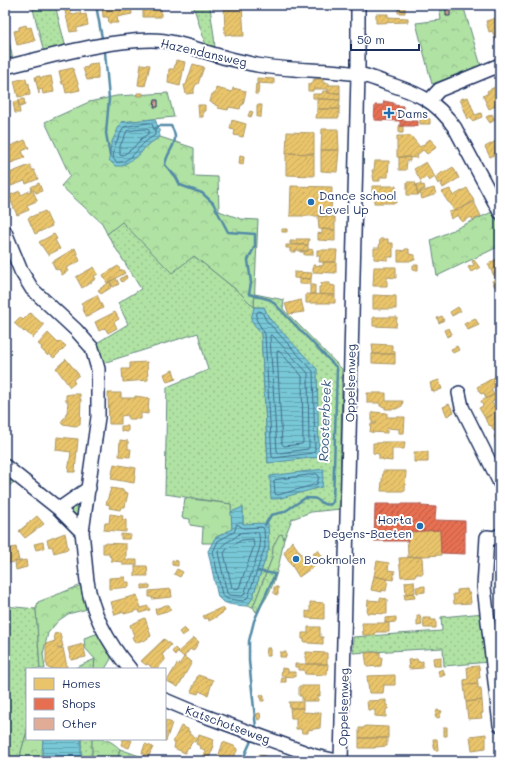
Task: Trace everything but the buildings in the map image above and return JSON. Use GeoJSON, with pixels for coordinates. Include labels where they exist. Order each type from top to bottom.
{"type":"FeatureCollection","features":[{"type":"Feature","properties":{"kind":"street","name":"Oppelsenweg"},"geometry":{"type":"LineString","coordinates":[[342,761],[358,74],[358,5]]}},
{"type":"Feature","properties":{"kind":"street","name":"Hazendansweg"},"geometry":{"type":"LineString","coordinates":[[5,67],[104,44],[152,40],[186,46],[259,65],[300,70],[358,74],[409,90],[429,101],[447,116],[455,128],[500,212]]}},
{"type":"Feature","properties":{"kind":"street"},"geometry":{"type":"LineString","coordinates":[[429,101],[438,90],[500,65]]}},
{"type":"Feature","properties":{"kind":"street"},"geometry":{"type":"LineString","coordinates":[[5,232],[21,271],[32,289],[76,330],[92,348],[98,369],[98,417],[82,532],[87,582],[97,616],[108,638],[129,668]]}},
{"type":"Feature","properties":{"kind":"street"},"geometry":{"type":"LineString","coordinates":[[458,392],[462,407],[500,483]]}},
{"type":"Feature","properties":{"kind":"street"},"geometry":{"type":"LineString","coordinates":[[5,466],[59,509],[82,532]]}},
{"type":"Feature","properties":{"kind":"street"},"geometry":{"type":"LineString","coordinates":[[59,509],[89,488]]}},
{"type":"Feature","properties":{"kind":"street"},"geometry":{"type":"LineString","coordinates":[[500,535],[494,538],[486,537],[484,588],[500,725]]}},
{"type":"Feature","properties":{"kind":"street","name":"Katschotseweg"},"geometry":{"type":"LineString","coordinates":[[166,700],[315,756],[338,761]]}},
{"type":"Feature","properties":{"kind":"green space"},"geometry":{"type":"Polygon","coordinates":[[[32,5],[55,5],[66,48],[44,53],[32,5]]]}},
{"type":"Feature","properties":{"kind":"green space"},"geometry":{"type":"Polygon","coordinates":[[[193,5],[210,5],[215,51],[207,49],[193,5]]]}},
{"type":"Feature","properties":{"kind":"green space"},"geometry":{"type":"Polygon","coordinates":[[[439,5],[463,5],[481,66],[432,84],[416,23],[441,20],[439,5]]]}},
{"type":"Feature","properties":{"kind":"green space"},"geometry":{"type":"Polygon","coordinates":[[[5,21],[13,60],[5,61],[5,21]]]}},
{"type":"Feature","properties":{"kind":"green space"},"geometry":{"type":"Polygon","coordinates":[[[168,93],[174,117],[121,122],[139,155],[147,145],[160,137],[194,148],[194,176],[218,177],[219,211],[241,219],[258,220],[254,307],[239,292],[194,256],[172,273],[122,222],[107,234],[102,223],[61,186],[70,176],[45,122],[89,102],[116,96],[168,93]]]}},
{"type":"Feature","properties":{"kind":"green space"},"geometry":{"type":"Polygon","coordinates":[[[492,212],[500,225],[500,246],[437,276],[431,240],[492,212]]]}},
{"type":"Feature","properties":{"kind":"green space"},"geometry":{"type":"Polygon","coordinates":[[[122,221],[172,272],[194,256],[239,292],[254,307],[255,294],[284,300],[283,309],[342,369],[340,509],[311,512],[292,519],[284,539],[282,534],[273,547],[272,558],[253,607],[247,606],[252,599],[269,548],[243,524],[243,508],[231,512],[231,504],[165,494],[167,387],[208,370],[198,333],[103,363],[95,344],[128,324],[118,303],[141,289],[107,234],[122,221]],[[264,307],[261,334],[268,463],[269,318],[264,307]]]}},
{"type":"Feature","properties":{"kind":"green space"},"geometry":{"type":"Polygon","coordinates":[[[5,472],[16,480],[5,490],[5,472]]]}},
{"type":"Feature","properties":{"kind":"green space"},"geometry":{"type":"Polygon","coordinates":[[[185,498],[231,504],[232,529],[215,538],[213,543],[202,543],[203,527],[190,525],[190,519],[182,518],[185,498]]]}},
{"type":"Feature","properties":{"kind":"green space"},"geometry":{"type":"Polygon","coordinates":[[[82,499],[80,523],[65,511],[82,499]]]}},
{"type":"Feature","properties":{"kind":"green space"},"geometry":{"type":"Polygon","coordinates":[[[282,534],[284,539],[272,587],[256,612],[253,607],[272,558],[273,547],[279,535],[282,534]]]}},
{"type":"Feature","properties":{"kind":"green space"},"geometry":{"type":"Polygon","coordinates":[[[84,584],[91,608],[68,614],[58,621],[48,633],[43,654],[45,668],[40,668],[36,609],[38,602],[84,584]]]}},
{"type":"Feature","properties":{"kind":"green space"},"geometry":{"type":"Polygon","coordinates":[[[5,606],[36,609],[40,668],[26,668],[26,734],[21,752],[21,761],[5,761],[5,676],[9,676],[8,665],[5,665],[5,606]]]}},
{"type":"Feature","properties":{"kind":"green space"},"geometry":{"type":"Polygon","coordinates":[[[484,613],[489,662],[444,666],[443,648],[353,653],[353,637],[442,631],[441,617],[484,613]]]}},
{"type":"Feature","properties":{"kind":"green space"},"geometry":{"type":"Polygon","coordinates":[[[99,633],[111,652],[111,659],[106,668],[94,668],[95,659],[85,648],[84,638],[99,633]]]}},
{"type":"Feature","properties":{"kind":"green space"},"geometry":{"type":"Polygon","coordinates":[[[95,659],[94,668],[75,668],[95,659]]]}},
{"type":"Feature","properties":{"kind":"green space"},"geometry":{"type":"Polygon","coordinates":[[[26,734],[26,740],[43,740],[43,761],[21,761],[21,752],[26,734]]]}},
{"type":"Feature","properties":{"kind":"green space"},"geometry":{"type":"Polygon","coordinates":[[[81,740],[92,740],[92,761],[81,761],[81,740]]]}},
{"type":"Feature","properties":{"kind":"green space"},"geometry":{"type":"Polygon","coordinates":[[[92,740],[107,740],[120,749],[117,761],[92,761],[92,740]]]}},
{"type":"Feature","properties":{"kind":"green space"},"geometry":{"type":"Polygon","coordinates":[[[120,749],[153,761],[117,761],[120,749]]]}},
{"type":"Feature","properties":{"kind":"water"},"geometry":{"type":"Polygon","coordinates":[[[155,119],[160,137],[147,145],[139,155],[122,166],[115,166],[109,160],[111,144],[121,122],[155,119]]]}},
{"type":"Feature","properties":{"kind":"water"},"geometry":{"type":"Polygon","coordinates":[[[254,307],[264,307],[269,318],[317,369],[319,457],[268,463],[261,334],[251,320],[254,307]]]}},
{"type":"Feature","properties":{"kind":"water"},"geometry":{"type":"Polygon","coordinates":[[[324,469],[322,487],[277,499],[271,499],[270,476],[324,469]]]}},
{"type":"Feature","properties":{"kind":"water"},"geometry":{"type":"Polygon","coordinates":[[[243,507],[243,524],[268,523],[269,548],[252,599],[247,606],[228,604],[218,597],[208,551],[215,538],[232,529],[231,512],[243,507]]]}},
{"type":"Feature","properties":{"kind":"water"},"geometry":{"type":"Polygon","coordinates":[[[43,740],[81,740],[81,761],[43,761],[43,740]]]}},
{"type":"Feature","properties":{"kind":"waterway","name":"Roosterbeek"},"geometry":{"type":"LineString","coordinates":[[96,5],[102,38]]}},
{"type":"Feature","properties":{"kind":"waterway","name":"Roosterbeek"},"geometry":{"type":"LineString","coordinates":[[105,52],[109,99],[106,133],[110,156]]}},
{"type":"Feature","properties":{"kind":"waterway","name":"Roosterbeek"},"geometry":{"type":"LineString","coordinates":[[155,129],[159,126],[171,126],[174,132],[175,137],[173,146],[166,159],[165,165],[176,177],[180,185],[202,193],[213,203],[228,232],[255,234],[255,246],[248,260],[251,283],[249,294],[271,300],[337,368],[333,501],[331,504],[326,504],[316,499],[305,498],[284,512],[271,515],[265,525]]}},
{"type":"Feature","properties":{"kind":"waterway","name":"Roosterbeek"},"geometry":{"type":"LineString","coordinates":[[256,728],[249,661],[249,641],[254,621],[275,574],[258,571]]}},
{"type":"Feature","properties":{"kind":"waterway","name":"Roosterbeek"},"geometry":{"type":"LineString","coordinates":[[242,761],[251,741]]}},
{"type":"Feature","properties":{"kind":"place","name":"Dams"},"geometry":{"type":"Point","coordinates":[389,113]}},
{"type":"Feature","properties":{"kind":"place","name":"Dance school Level Up"},"geometry":{"type":"Point","coordinates":[311,202]}},
{"type":"Feature","properties":{"kind":"place","name":"Horta Degens-Baeten"},"geometry":{"type":"Point","coordinates":[420,526]}},
{"type":"Feature","properties":{"kind":"place","name":"Bookmolen"},"geometry":{"type":"Point","coordinates":[296,559]}}]}
